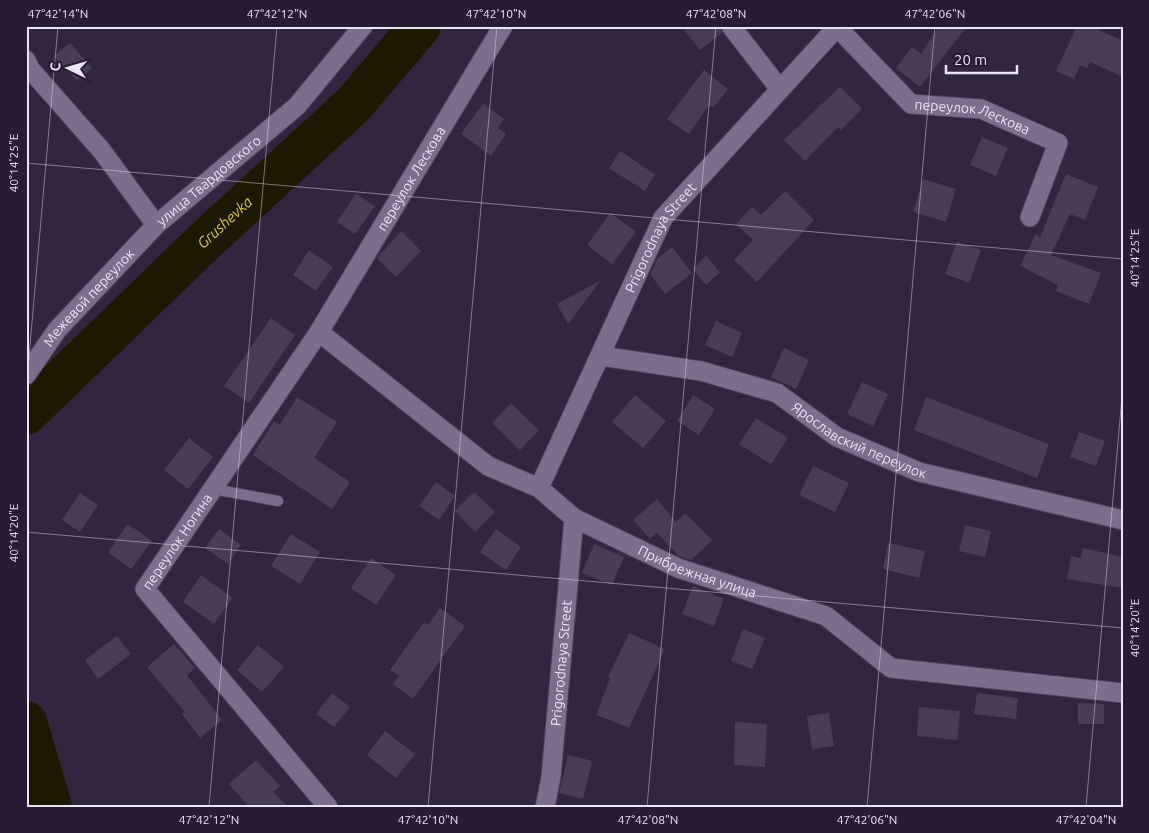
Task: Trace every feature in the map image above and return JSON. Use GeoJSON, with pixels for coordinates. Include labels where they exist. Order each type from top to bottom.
{"type":"FeatureCollection","features":[{"type":"Feature","properties":{"kind":"street","name":"улица Твардовского"},"geometry":{"type":"LineString","coordinates":[[26,60],[30,69],[102,151],[156,225],[297,106],[363,26]]}},
{"type":"Feature","properties":{"kind":"street","name":"переулок Лескова"},"geometry":{"type":"LineString","coordinates":[[319,332],[503,26]]}},
{"type":"Feature","properties":{"kind":"street"},"geometry":{"type":"LineString","coordinates":[[730,26],[780,88]]}},
{"type":"Feature","properties":{"kind":"street","name":"переулок Лескова"},"geometry":{"type":"LineString","coordinates":[[838,26],[911,104],[981,109],[1058,143],[1030,217]]}},
{"type":"Feature","properties":{"kind":"street","name":"Prigorodnaya Street"},"geometry":{"type":"LineString","coordinates":[[539,488],[663,218],[838,26]]}},
{"type":"Feature","properties":{"kind":"street","name":"Межевой переулок"},"geometry":{"type":"LineString","coordinates":[[26,375],[57,330],[156,225]]}},
{"type":"Feature","properties":{"kind":"street","name":"Прибрежная улица"},"geometry":{"type":"LineString","coordinates":[[319,332],[488,466],[539,488],[574,518],[678,568],[826,616],[891,668],[1123,693]]}},
{"type":"Feature","properties":{"kind":"street","name":"переулок Ногина"},"geometry":{"type":"LineString","coordinates":[[319,332],[145,589],[328,807]]}},
{"type":"Feature","properties":{"kind":"street","name":"Ярославский переулок"},"geometry":{"type":"LineString","coordinates":[[601,356],[701,371],[777,393],[837,438],[919,472],[1123,520]]}},
{"type":"Feature","properties":{"kind":"street","name":"Prigorodnaya Street"},"geometry":{"type":"LineString","coordinates":[[544,807],[552,777],[574,518]]}},
{"type":"Feature","properties":{"kind":"lane"},"geometry":{"type":"LineString","coordinates":[[212,489],[278,501]]}},
{"type":"Feature","properties":{"kind":"building"},"geometry":{"type":"Polygon","coordinates":[[[681,26],[720,26],[722,33],[700,50],[681,26]]]}},
{"type":"Feature","properties":{"kind":"building"},"geometry":{"type":"Polygon","coordinates":[[[939,26],[967,26],[920,87],[896,68],[912,47],[921,54],[939,26]]]}},
{"type":"Feature","properties":{"kind":"building"},"geometry":{"type":"Polygon","coordinates":[[[1077,26],[1090,26],[1123,41],[1123,77],[1090,62],[1087,68],[1080,65],[1074,79],[1056,71],[1077,26]]]}},
{"type":"Feature","properties":{"kind":"building"},"geometry":{"type":"Polygon","coordinates":[[[70,43],[92,68],[77,81],[54,56],[70,43]]]}},
{"type":"Feature","properties":{"kind":"building"},"geometry":{"type":"Polygon","coordinates":[[[704,70],[728,89],[713,108],[709,105],[689,134],[667,119],[704,70]]]}},
{"type":"Feature","properties":{"kind":"building"},"geometry":{"type":"Polygon","coordinates":[[[840,87],[862,109],[841,130],[838,127],[805,161],[784,140],[840,87]]]}},
{"type":"Feature","properties":{"kind":"building"},"geometry":{"type":"Polygon","coordinates":[[[483,104],[504,119],[498,128],[506,134],[491,156],[461,134],[483,104]]]}},
{"type":"Feature","properties":{"kind":"building"},"geometry":{"type":"Polygon","coordinates":[[[982,137],[1008,148],[996,176],[970,165],[982,137]]]}},
{"type":"Feature","properties":{"kind":"building"},"geometry":{"type":"Polygon","coordinates":[[[620,151],[655,174],[645,191],[609,168],[620,151]]]}},
{"type":"Feature","properties":{"kind":"building"},"geometry":{"type":"Polygon","coordinates":[[[1066,174],[1098,187],[1085,220],[1070,214],[1051,255],[1101,273],[1089,304],[1056,291],[1058,285],[1020,266],[1036,234],[1040,237],[1066,174]]]}},
{"type":"Feature","properties":{"kind":"building"},"geometry":{"type":"Polygon","coordinates":[[[923,179],[956,189],[946,222],[913,212],[923,179]]]}},
{"type":"Feature","properties":{"kind":"building"},"geometry":{"type":"Polygon","coordinates":[[[785,191],[814,220],[757,282],[734,260],[753,240],[736,224],[752,207],[761,215],[785,191]]]}},
{"type":"Feature","properties":{"kind":"building"},"geometry":{"type":"Polygon","coordinates":[[[356,194],[375,206],[355,234],[337,222],[356,194]]]}},
{"type":"Feature","properties":{"kind":"building"},"geometry":{"type":"Polygon","coordinates":[[[610,213],[636,232],[612,264],[587,245],[610,213]]]}},
{"type":"Feature","properties":{"kind":"building"},"geometry":{"type":"Polygon","coordinates":[[[401,231],[421,251],[396,277],[377,258],[401,231]]]}},
{"type":"Feature","properties":{"kind":"building"},"geometry":{"type":"Polygon","coordinates":[[[957,242],[981,250],[969,283],[945,274],[957,242]]]}},
{"type":"Feature","properties":{"kind":"building"},"geometry":{"type":"Polygon","coordinates":[[[672,247],[692,273],[665,294],[650,274],[657,259],[672,247]]]}},
{"type":"Feature","properties":{"kind":"building"},"geometry":{"type":"Polygon","coordinates":[[[309,250],[333,267],[316,291],[293,275],[309,250]]]}},
{"type":"Feature","properties":{"kind":"building"},"geometry":{"type":"Polygon","coordinates":[[[706,256],[720,272],[706,285],[693,269],[706,256]]]}},
{"type":"Feature","properties":{"kind":"building"},"geometry":{"type":"Polygon","coordinates":[[[601,280],[568,324],[557,304],[601,280]]]}},
{"type":"Feature","properties":{"kind":"building"},"geometry":{"type":"Polygon","coordinates":[[[271,318],[295,335],[249,403],[224,386],[271,318]]]}},
{"type":"Feature","properties":{"kind":"building"},"geometry":{"type":"Polygon","coordinates":[[[716,321],[742,333],[732,357],[705,345],[716,321]]]}},
{"type":"Feature","properties":{"kind":"building"},"geometry":{"type":"Polygon","coordinates":[[[784,348],[809,360],[796,389],[771,377],[784,348]]]}},
{"type":"Feature","properties":{"kind":"building"},"geometry":{"type":"Polygon","coordinates":[[[862,382],[888,394],[873,426],[847,414],[862,382]]]}},
{"type":"Feature","properties":{"kind":"building"},"geometry":{"type":"Polygon","coordinates":[[[635,395],[666,421],[643,448],[612,422],[635,395]]]}},
{"type":"Feature","properties":{"kind":"building"},"geometry":{"type":"Polygon","coordinates":[[[693,395],[715,409],[699,435],[677,421],[693,395]]]}},
{"type":"Feature","properties":{"kind":"building"},"geometry":{"type":"Polygon","coordinates":[[[297,397],[337,422],[314,458],[350,482],[332,509],[253,455],[274,421],[280,425],[297,397]]]}},
{"type":"Feature","properties":{"kind":"building"},"geometry":{"type":"Polygon","coordinates":[[[926,397],[1049,444],[1037,478],[914,430],[926,397]]]}},
{"type":"Feature","properties":{"kind":"building"},"geometry":{"type":"Polygon","coordinates":[[[511,403],[539,430],[520,450],[492,423],[511,403]]]}},
{"type":"Feature","properties":{"kind":"building"},"geometry":{"type":"Polygon","coordinates":[[[756,418],[788,438],[771,464],[739,444],[756,418]]]}},
{"type":"Feature","properties":{"kind":"building"},"geometry":{"type":"Polygon","coordinates":[[[1079,432],[1105,441],[1096,466],[1070,457],[1079,432]]]}},
{"type":"Feature","properties":{"kind":"building"},"geometry":{"type":"Polygon","coordinates":[[[189,438],[213,457],[188,489],[164,470],[189,438]]]}},
{"type":"Feature","properties":{"kind":"building"},"geometry":{"type":"Polygon","coordinates":[[[813,466],[849,483],[835,512],[799,495],[813,466]]]}},
{"type":"Feature","properties":{"kind":"building"},"geometry":{"type":"Polygon","coordinates":[[[436,482],[455,496],[439,520],[419,506],[436,482]]]}},
{"type":"Feature","properties":{"kind":"building"},"geometry":{"type":"Polygon","coordinates":[[[474,492],[495,512],[475,532],[455,511],[474,492]]]}},
{"type":"Feature","properties":{"kind":"building"},"geometry":{"type":"Polygon","coordinates":[[[80,493],[98,505],[80,532],[62,520],[80,493]]]}},
{"type":"Feature","properties":{"kind":"building"},"geometry":{"type":"Polygon","coordinates":[[[657,499],[676,522],[685,513],[712,540],[691,560],[679,556],[657,533],[650,539],[633,520],[657,499]]]}},
{"type":"Feature","properties":{"kind":"building"},"geometry":{"type":"Polygon","coordinates":[[[128,524],[152,541],[131,569],[108,552],[128,524]]]}},
{"type":"Feature","properties":{"kind":"building"},"geometry":{"type":"Polygon","coordinates":[[[965,525],[991,531],[985,557],[959,551],[965,525]]]}},
{"type":"Feature","properties":{"kind":"building"},"geometry":{"type":"Polygon","coordinates":[[[219,529],[241,545],[228,564],[205,548],[219,529]]]}},
{"type":"Feature","properties":{"kind":"building"},"geometry":{"type":"Polygon","coordinates":[[[496,529],[521,547],[506,570],[480,552],[496,529]]]}},
{"type":"Feature","properties":{"kind":"building"},"geometry":{"type":"Polygon","coordinates":[[[291,534],[320,552],[300,584],[271,566],[291,534]]]}},
{"type":"Feature","properties":{"kind":"building"},"geometry":{"type":"Polygon","coordinates":[[[888,543],[925,551],[919,578],[883,569],[888,543]]]}},
{"type":"Feature","properties":{"kind":"building"},"geometry":{"type":"Polygon","coordinates":[[[594,544],[624,557],[612,585],[582,573],[594,544]]]}},
{"type":"Feature","properties":{"kind":"building"},"geometry":{"type":"Polygon","coordinates":[[[1083,548],[1123,557],[1123,588],[1067,579],[1071,556],[1081,558],[1083,548]]]}},
{"type":"Feature","properties":{"kind":"building"},"geometry":{"type":"Polygon","coordinates":[[[371,558],[396,575],[376,605],[351,588],[371,558]]]}},
{"type":"Feature","properties":{"kind":"building"},"geometry":{"type":"Polygon","coordinates":[[[201,575],[233,598],[214,624],[183,602],[201,575]]]}},
{"type":"Feature","properties":{"kind":"building"},"geometry":{"type":"Polygon","coordinates":[[[693,586],[724,599],[714,626],[682,614],[693,586]]]}},
{"type":"Feature","properties":{"kind":"building"},"geometry":{"type":"Polygon","coordinates":[[[440,608],[465,626],[413,699],[393,684],[399,676],[390,670],[424,622],[428,625],[440,608]]]}},
{"type":"Feature","properties":{"kind":"building"},"geometry":{"type":"Polygon","coordinates":[[[743,629],[765,638],[752,669],[731,661],[743,629]]]}},
{"type":"Feature","properties":{"kind":"building"},"geometry":{"type":"Polygon","coordinates":[[[629,633],[665,649],[629,728],[596,715],[610,678],[608,677],[629,633]]]}},
{"type":"Feature","properties":{"kind":"building"},"geometry":{"type":"Polygon","coordinates":[[[117,636],[131,654],[98,679],[85,660],[117,636]]]}},
{"type":"Feature","properties":{"kind":"building"},"geometry":{"type":"Polygon","coordinates":[[[174,644],[195,668],[187,675],[222,720],[200,738],[182,714],[185,712],[147,667],[174,644]]]}},
{"type":"Feature","properties":{"kind":"building"},"geometry":{"type":"Polygon","coordinates":[[[258,645],[284,667],[262,692],[237,670],[258,645]]]}},
{"type":"Feature","properties":{"kind":"building"},"geometry":{"type":"Polygon","coordinates":[[[332,693],[350,707],[334,727],[316,714],[332,693]]]}},
{"type":"Feature","properties":{"kind":"building"},"geometry":{"type":"Polygon","coordinates":[[[977,693],[1018,698],[1016,719],[974,714],[977,693]]]}},
{"type":"Feature","properties":{"kind":"building"},"geometry":{"type":"Polygon","coordinates":[[[1078,703],[1104,704],[1104,724],[1078,724],[1078,703]]]}},
{"type":"Feature","properties":{"kind":"building"},"geometry":{"type":"Polygon","coordinates":[[[919,707],[960,711],[957,740],[917,736],[919,707]]]}},
{"type":"Feature","properties":{"kind":"building"},"geometry":{"type":"Polygon","coordinates":[[[829,713],[834,746],[812,749],[807,716],[829,713]]]}},
{"type":"Feature","properties":{"kind":"building"},"geometry":{"type":"Polygon","coordinates":[[[735,722],[767,724],[765,767],[734,765],[735,722]]]}},
{"type":"Feature","properties":{"kind":"building"},"geometry":{"type":"Polygon","coordinates":[[[385,731],[415,754],[396,778],[367,755],[385,731]]]}},
{"type":"Feature","properties":{"kind":"building"},"geometry":{"type":"Polygon","coordinates":[[[568,755],[592,761],[583,799],[559,793],[568,755]]]}},
{"type":"Feature","properties":{"kind":"building"},"geometry":{"type":"Polygon","coordinates":[[[256,760],[280,786],[273,792],[288,807],[249,807],[229,784],[256,760]]]}},
{"type":"Feature","properties":{"kind":"waterway","name":"Grushevka"},"geometry":{"type":"LineString","coordinates":[[26,414],[205,241],[354,104],[420,26]]}},
{"type":"Feature","properties":{"kind":"waterway","name":"Grushevka"},"geometry":{"type":"LineString","coordinates":[[26,722],[51,807]]}}]}
